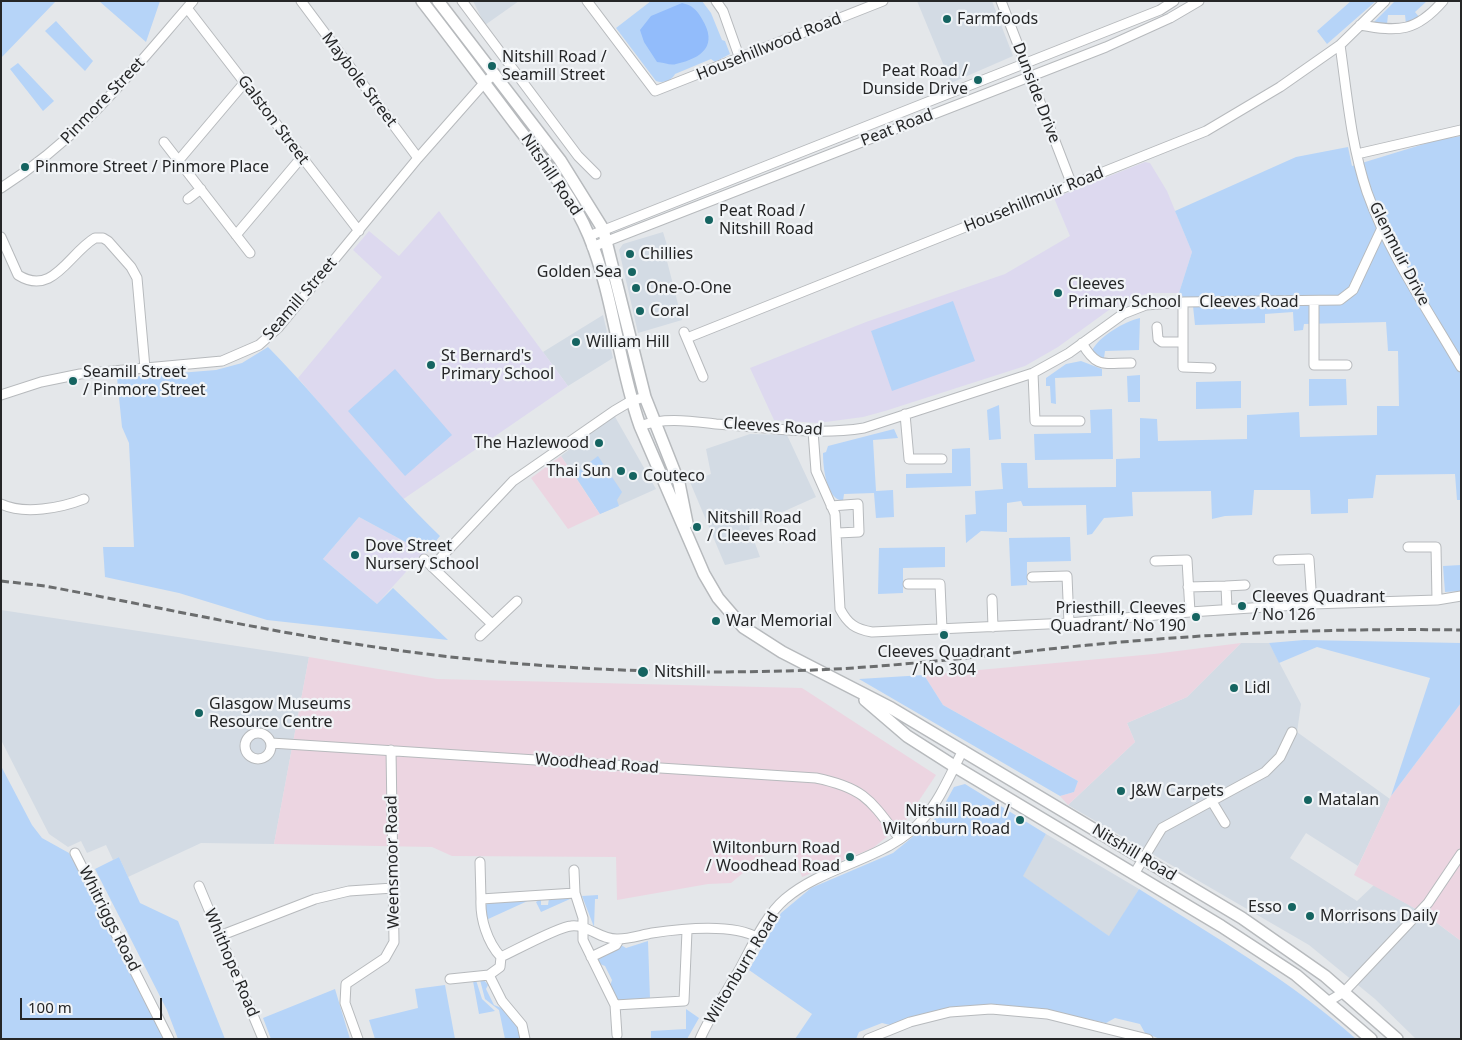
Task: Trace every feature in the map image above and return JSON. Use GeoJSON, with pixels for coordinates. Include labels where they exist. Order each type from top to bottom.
{"type":"FeatureCollection","features":[{"type":"Feature","properties":{"kind":"main road","name":"Nitshill Road"},"geometry":{"type":"LineString","coordinates":[[431,3],[495,74],[574,179],[603,229],[645,397],[679,483],[691,542]]}},
{"type":"Feature","properties":{"kind":"main road","name":"Nitshill Road"},"geometry":{"type":"LineString","coordinates":[[431,3],[485,82],[556,178],[590,242],[612,314],[631,401],[640,426],[665,488],[704,574],[718,598],[743,627],[782,652],[891,708],[1242,918],[1318,970],[1397,1039]]}},
{"type":"Feature","properties":{"kind":"main road","name":"Nitshill Road"},"geometry":{"type":"LineString","coordinates":[[854,690],[907,736],[1296,975],[1371,1039]]}},
{"type":"Feature","properties":{"kind":"street","name":"Maybole Street"},"geometry":{"type":"LineString","coordinates":[[301,1],[418,158]]}},
{"type":"Feature","properties":{"kind":"street"},"geometry":{"type":"LineString","coordinates":[[462,1],[578,156],[596,174]]}},
{"type":"Feature","properties":{"kind":"street","name":"Househillwood Road"},"geometry":{"type":"LineString","coordinates":[[587,1],[655,91],[883,1]]}},
{"type":"Feature","properties":{"kind":"street"},"geometry":{"type":"LineString","coordinates":[[716,1],[723,11],[740,59]]}},
{"type":"Feature","properties":{"kind":"street","name":"Dunside Drive"},"geometry":{"type":"LineString","coordinates":[[1001,1],[1072,184]]}},
{"type":"Feature","properties":{"kind":"street","name":"Peat Road"},"geometry":{"type":"LineString","coordinates":[[590,242],[603,229],[1026,64],[1160,10],[1174,1]]}},
{"type":"Feature","properties":{"kind":"street","name":"Peat Road"},"geometry":{"type":"LineString","coordinates":[[590,242],[606,242],[1106,47],[1170,18],[1199,1]]}},
{"type":"Feature","properties":{"kind":"street","name":"Househillmuir Road"},"geometry":{"type":"LineString","coordinates":[[703,377],[686,335],[1206,131],[1280,87],[1340,45],[1385,1]]}},
{"type":"Feature","properties":{"kind":"street"},"geometry":{"type":"LineString","coordinates":[[1360,26],[1386,30],[1413,27],[1443,1]]}},
{"type":"Feature","properties":{"kind":"street","name":"Galston Street"},"geometry":{"type":"LineString","coordinates":[[190,5],[245,82],[359,231]]}},
{"type":"Feature","properties":{"kind":"street","name":"Pinmore Street"},"geometry":{"type":"LineString","coordinates":[[1,188],[56,149],[94,114],[126,81],[190,5]]}},
{"type":"Feature","properties":{"kind":"street","name":"Glenmuir Drive"},"geometry":{"type":"LineString","coordinates":[[1340,45],[1357,154],[1367,192],[1382,228],[1399,261],[1461,367]]}},
{"type":"Feature","properties":{"kind":"street","name":"Seamill Street"},"geometry":{"type":"LineString","coordinates":[[1,395],[42,382],[73,376],[222,361],[259,345],[278,328],[418,158],[485,82],[495,74]]}},
{"type":"Feature","properties":{"kind":"street"},"geometry":{"type":"LineString","coordinates":[[179,160],[245,82]]}},
{"type":"Feature","properties":{"kind":"street"},"geometry":{"type":"LineString","coordinates":[[1357,154],[1461,130]]}},
{"type":"Feature","properties":{"kind":"street"},"geometry":{"type":"LineString","coordinates":[[164,142],[250,253]]}},
{"type":"Feature","properties":{"kind":"street"},"geometry":{"type":"LineString","coordinates":[[236,235],[302,158]]}},
{"type":"Feature","properties":{"kind":"street"},"geometry":{"type":"LineString","coordinates":[[188,199],[201,189]]}},
{"type":"Feature","properties":{"kind":"street","name":"Cleeves Road"},"geometry":{"type":"LineString","coordinates":[[640,426],[655,421],[813,431],[845,431],[864,428],[1033,373],[1069,353],[1131,311],[1146,305],[1183,302],[1314,302],[1340,300],[1353,290],[1382,228]]}},
{"type":"Feature","properties":{"kind":"street"},"geometry":{"type":"LineString","coordinates":[[1,237],[18,275],[37,282],[51,279],[90,240],[98,237],[108,241],[132,267],[137,278],[145,368]]}},
{"type":"Feature","properties":{"kind":"street","name":"Cleeves Road"},"geometry":{"type":"LineString","coordinates":[[1183,302],[1183,367],[1211,368]]}},
{"type":"Feature","properties":{"kind":"street","name":"Cleeves Road"},"geometry":{"type":"LineString","coordinates":[[1314,302],[1314,365],[1347,365]]}},
{"type":"Feature","properties":{"kind":"street"},"geometry":{"type":"LineString","coordinates":[[1156,327],[1158,339],[1162,342],[1183,342]]}},
{"type":"Feature","properties":{"kind":"street"},"geometry":{"type":"LineString","coordinates":[[1082,343],[1090,358],[1100,363],[1131,363]]}},
{"type":"Feature","properties":{"kind":"street"},"geometry":{"type":"LineString","coordinates":[[1033,373],[1035,421],[1080,421]]}},
{"type":"Feature","properties":{"kind":"street"},"geometry":{"type":"LineString","coordinates":[[432,567],[513,481],[631,401],[645,397]]}},
{"type":"Feature","properties":{"kind":"street"},"geometry":{"type":"LineString","coordinates":[[905,414],[910,458],[942,459]]}},
{"type":"Feature","properties":{"kind":"street"},"geometry":{"type":"LineString","coordinates":[[813,431],[816,471],[835,514],[838,533],[840,609],[847,622],[860,630],[872,632],[1069,623],[1228,609],[1437,600],[1461,596]]}},
{"type":"Feature","properties":{"kind":"street"},"geometry":{"type":"LineString","coordinates":[[1,504],[14,508],[36,508],[72,504],[84,499]]}},
{"type":"Feature","properties":{"kind":"street"},"geometry":{"type":"LineString","coordinates":[[831,506],[858,504],[859,532],[838,533]]}},
{"type":"Feature","properties":{"kind":"street"},"geometry":{"type":"LineString","coordinates":[[1408,547],[1436,547],[1437,600]]}},
{"type":"Feature","properties":{"kind":"street"},"geometry":{"type":"LineString","coordinates":[[424,559],[492,624]]}},
{"type":"Feature","properties":{"kind":"street"},"geometry":{"type":"LineString","coordinates":[[1278,560],[1309,559],[1312,604]]}},
{"type":"Feature","properties":{"kind":"street"},"geometry":{"type":"LineString","coordinates":[[1155,561],[1187,560],[1190,612]]}},
{"type":"Feature","properties":{"kind":"street"},"geometry":{"type":"LineString","coordinates":[[1032,578],[1067,576],[1069,623]]}},
{"type":"Feature","properties":{"kind":"street"},"geometry":{"type":"LineString","coordinates":[[908,584],[940,584],[942,629]]}},
{"type":"Feature","properties":{"kind":"street"},"geometry":{"type":"LineString","coordinates":[[1188,587],[1245,585]]}},
{"type":"Feature","properties":{"kind":"street"},"geometry":{"type":"LineString","coordinates":[[1226,586],[1228,609]]}},
{"type":"Feature","properties":{"kind":"street"},"geometry":{"type":"LineString","coordinates":[[992,598],[993,627]]}},
{"type":"Feature","properties":{"kind":"street"},"geometry":{"type":"LineString","coordinates":[[480,636],[517,601]]}},
{"type":"Feature","properties":{"kind":"street"},"geometry":{"type":"LineString","coordinates":[[1134,874],[1162,828],[1265,772],[1280,757],[1292,732]]}},
{"type":"Feature","properties":{"kind":"street","name":"Woodhead Road"},"geometry":{"type":"LineString","coordinates":[[271,744],[816,778],[842,784],[865,796],[900,839]]}},
{"type":"Feature","properties":{"kind":"street","name":"Weensmoor Road"},"geometry":{"type":"LineString","coordinates":[[358,1039],[345,1003],[346,984],[385,958],[394,942],[391,750]]}},
{"type":"Feature","properties":{"kind":"street","name":"Wiltonburn Road"},"geometry":{"type":"LineString","coordinates":[[700,1039],[758,938],[784,899],[824,874],[876,853],[900,839],[922,821],[933,806],[963,750]]}},
{"type":"Feature","properties":{"kind":"street"},"geometry":{"type":"LineString","coordinates":[[1212,800],[1225,823]]}},
{"type":"Feature","properties":{"kind":"street","name":"Whitriggs Road"},"geometry":{"type":"LineString","coordinates":[[75,853],[169,1039]]}},
{"type":"Feature","properties":{"kind":"street"},"geometry":{"type":"LineString","coordinates":[[1329,1002],[1344,992],[1428,903],[1461,854]]}},
{"type":"Feature","properties":{"kind":"street"},"geometry":{"type":"LineString","coordinates":[[480,862],[481,918],[495,951],[501,957]]}},
{"type":"Feature","properties":{"kind":"street"},"geometry":{"type":"LineString","coordinates":[[574,870],[575,894],[583,927],[582,940],[614,1005],[617,1035]]}},
{"type":"Feature","properties":{"kind":"street","name":"Whithope Road"},"geometry":{"type":"LineString","coordinates":[[200,886],[264,1039]]}},
{"type":"Feature","properties":{"kind":"street"},"geometry":{"type":"LineString","coordinates":[[222,936],[315,899],[349,891],[393,888]]}},
{"type":"Feature","properties":{"kind":"street"},"geometry":{"type":"LineString","coordinates":[[481,899],[575,894]]}},
{"type":"Feature","properties":{"kind":"street"},"geometry":{"type":"LineString","coordinates":[[501,957],[570,926],[583,927],[606,939],[619,940],[654,933],[743,930],[758,938]]}},
{"type":"Feature","properties":{"kind":"street"},"geometry":{"type":"LineString","coordinates":[[614,1005],[684,1001],[687,931]]}},
{"type":"Feature","properties":{"kind":"street"},"geometry":{"type":"LineString","coordinates":[[591,958],[616,945],[619,940]]}},
{"type":"Feature","properties":{"kind":"street"},"geometry":{"type":"LineString","coordinates":[[450,979],[490,975],[500,967],[501,957]]}},
{"type":"Feature","properties":{"kind":"street"},"geometry":{"type":"LineString","coordinates":[[490,975],[502,1001],[522,1025],[524,1039]]}},
{"type":"Feature","properties":{"kind":"street"},"geometry":{"type":"LineString","coordinates":[[868,1039],[876,1034],[950,1012],[991,1009],[1047,1014],[1148,1039]]}},
{"type":"Feature","properties":{"kind":"shaded area"},"geometry":{"type":"Polygon","coordinates":[[[1,1],[56,1],[1,58],[1,1]]]}},
{"type":"Feature","properties":{"kind":"shaded area"},"geometry":{"type":"Polygon","coordinates":[[[99,1],[160,1],[146,42],[99,1]]]}},
{"type":"Feature","properties":{"kind":"shaded area"},"geometry":{"type":"Polygon","coordinates":[[[473,1],[519,1],[485,25],[473,1]]]}},
{"type":"Feature","properties":{"kind":"shaded area"},"geometry":{"type":"Polygon","coordinates":[[[651,1],[702,1],[711,13],[730,54],[715,62],[711,59],[675,74],[667,81],[656,81],[616,28],[651,1]]]}},
{"type":"Feature","properties":{"kind":"shaded area"},"geometry":{"type":"Polygon","coordinates":[[[917,1],[992,1],[1013,56],[951,83],[917,1]]]}},
{"type":"Feature","properties":{"kind":"shaded area"},"geometry":{"type":"Polygon","coordinates":[[[1351,1],[1376,1],[1327,44],[1317,31],[1351,1]]]}},
{"type":"Feature","properties":{"kind":"shaded area"},"geometry":{"type":"Polygon","coordinates":[[[1395,1],[1427,1],[1415,12],[1420,18],[1406,24],[1405,15],[1388,15],[1387,24],[1372,24],[1395,1]]]}},
{"type":"Feature","properties":{"kind":"shaded area"},"geometry":{"type":"Polygon","coordinates":[[[56,21],[93,61],[85,71],[45,31],[56,21]]]}},
{"type":"Feature","properties":{"kind":"shaded area"},"geometry":{"type":"Polygon","coordinates":[[[18,63],[54,101],[43,111],[10,69],[18,63]]]}},
{"type":"Feature","properties":{"kind":"shaded area"},"geometry":{"type":"Polygon","coordinates":[[[1461,136],[1461,500],[1457,500],[1455,474],[1376,475],[1373,498],[1348,499],[1348,513],[1311,514],[1310,490],[1254,490],[1252,515],[1225,516],[1212,519],[1211,491],[1132,492],[1133,516],[1104,518],[1092,534],[1087,535],[1086,505],[1023,506],[1021,501],[1007,503],[1007,532],[981,531],[966,543],[965,515],[976,514],[975,491],[1003,489],[1001,463],[1027,463],[1028,488],[1116,487],[1116,459],[1140,458],[1140,418],[1157,419],[1158,441],[1247,439],[1247,415],[1299,412],[1300,437],[1377,435],[1377,406],[1399,406],[1398,351],[1388,351],[1386,322],[1304,324],[1303,330],[1294,331],[1293,312],[1265,314],[1265,323],[1195,325],[1193,306],[1179,293],[1192,252],[1175,211],[1296,157],[1348,147],[1352,166],[1437,140],[1461,136]]]}},
{"type":"Feature","properties":{"kind":"shaded area","name":"Cleeves Primary School"},"geometry":{"type":"Polygon","coordinates":[[[1145,162],[1150,163],[1167,191],[1192,252],[1179,293],[1149,293],[1130,299],[1113,307],[1058,347],[1025,366],[885,411],[863,417],[818,423],[774,420],[750,368],[866,322],[1005,274],[1070,236],[1054,198],[1145,162]]]}},
{"type":"Feature","properties":{"kind":"shaded area","name":"St Bernard's Primary School"},"geometry":{"type":"Polygon","coordinates":[[[439,211],[568,386],[402,500],[298,378],[382,277],[353,250],[369,231],[399,256],[439,211]]]}},
{"type":"Feature","properties":{"kind":"shaded area"},"geometry":{"type":"Polygon","coordinates":[[[663,232],[670,255],[666,257],[682,320],[638,333],[619,250],[623,244],[663,232]]]}},
{"type":"Feature","properties":{"kind":"shaded area"},"geometry":{"type":"Polygon","coordinates":[[[953,301],[975,361],[892,391],[871,331],[953,301]]]}},
{"type":"Feature","properties":{"kind":"shaded area"},"geometry":{"type":"Polygon","coordinates":[[[603,315],[613,358],[568,386],[543,352],[603,315]]]}},
{"type":"Feature","properties":{"kind":"shaded area"},"geometry":{"type":"Polygon","coordinates":[[[1140,318],[1139,350],[1105,351],[1104,358],[1100,358],[1092,351],[1100,340],[1113,330],[1127,322],[1140,318]]]}},
{"type":"Feature","properties":{"kind":"shaded area"},"geometry":{"type":"Polygon","coordinates":[[[268,347],[396,490],[440,536],[426,553],[359,517],[323,559],[377,604],[393,588],[448,640],[267,620],[179,593],[105,577],[103,547],[134,547],[129,443],[122,427],[117,378],[216,370],[242,363],[268,347]]]}},
{"type":"Feature","properties":{"kind":"shaded area"},"geometry":{"type":"Polygon","coordinates":[[[1081,361],[1102,369],[1102,376],[1055,378],[1056,404],[1051,403],[1050,386],[1046,386],[1046,378],[1066,364],[1081,361]]]}},
{"type":"Feature","properties":{"kind":"shaded area"},"geometry":{"type":"Polygon","coordinates":[[[395,369],[452,435],[405,476],[348,411],[395,369]]]}},
{"type":"Feature","properties":{"kind":"shaded area"},"geometry":{"type":"Polygon","coordinates":[[[1140,375],[1140,402],[1128,402],[1127,376],[1140,375]]]}},
{"type":"Feature","properties":{"kind":"shaded area"},"geometry":{"type":"Polygon","coordinates":[[[1309,379],[1346,379],[1347,405],[1309,406],[1309,379]]]}},
{"type":"Feature","properties":{"kind":"shaded area"},"geometry":{"type":"Polygon","coordinates":[[[1241,381],[1241,408],[1196,409],[1196,382],[1241,381]]]}},
{"type":"Feature","properties":{"kind":"shaded area"},"geometry":{"type":"Polygon","coordinates":[[[999,405],[1001,439],[989,440],[987,410],[999,405]]]}},
{"type":"Feature","properties":{"kind":"shaded area"},"geometry":{"type":"Polygon","coordinates":[[[1112,409],[1113,459],[1035,460],[1034,434],[1091,433],[1090,410],[1112,409]]]}},
{"type":"Feature","properties":{"kind":"shaded area"},"geometry":{"type":"Polygon","coordinates":[[[614,415],[656,489],[600,514],[561,456],[614,415]]]}},
{"type":"Feature","properties":{"kind":"shaded area"},"geometry":{"type":"Polygon","coordinates":[[[894,429],[898,438],[873,440],[876,491],[893,490],[894,517],[876,518],[874,493],[844,494],[843,501],[833,495],[827,482],[823,453],[826,452],[828,446],[894,429]]]}},
{"type":"Feature","properties":{"kind":"shaded area"},"geometry":{"type":"Polygon","coordinates":[[[750,434],[787,435],[816,497],[749,527],[760,557],[725,565],[690,482],[711,474],[706,449],[750,434]]]}},
{"type":"Feature","properties":{"kind":"shaded area"},"geometry":{"type":"Polygon","coordinates":[[[970,448],[971,486],[906,488],[906,474],[952,473],[952,449],[970,448]]]}},
{"type":"Feature","properties":{"kind":"shaded area"},"geometry":{"type":"Polygon","coordinates":[[[561,456],[600,514],[568,529],[531,478],[561,456]]]}},
{"type":"Feature","properties":{"kind":"shaded area"},"geometry":{"type":"Polygon","coordinates":[[[598,456],[622,492],[617,500],[619,506],[600,514],[574,474],[598,456]]]}},
{"type":"Feature","properties":{"kind":"shaded area"},"geometry":{"type":"Polygon","coordinates":[[[359,517],[426,553],[414,563],[377,604],[323,559],[359,517]]]}},
{"type":"Feature","properties":{"kind":"shaded area"},"geometry":{"type":"Polygon","coordinates":[[[1070,537],[1071,561],[1027,562],[1027,585],[1011,586],[1009,538],[1070,537]]]}},
{"type":"Feature","properties":{"kind":"shaded area"},"geometry":{"type":"Polygon","coordinates":[[[945,547],[945,567],[903,568],[903,593],[878,594],[879,548],[945,547]]]}},
{"type":"Feature","properties":{"kind":"shaded area"},"geometry":{"type":"Polygon","coordinates":[[[1461,565],[1461,591],[1445,592],[1443,566],[1461,565]]]}},
{"type":"Feature","properties":{"kind":"shaded area"},"geometry":{"type":"Polygon","coordinates":[[[1,610],[309,657],[274,844],[201,843],[128,877],[119,857],[113,860],[106,845],[87,853],[81,841],[68,847],[49,834],[1,740],[1,610]]]}},
{"type":"Feature","properties":{"kind":"shaded area"},"geometry":{"type":"Polygon","coordinates":[[[1304,640],[1461,643],[1461,703],[1391,796],[1430,678],[1317,647],[1279,663],[1269,643],[1304,640]]]}},
{"type":"Feature","properties":{"kind":"shaded area"},"geometry":{"type":"Polygon","coordinates":[[[1241,643],[1269,643],[1301,704],[1297,732],[1390,799],[1358,866],[1306,833],[1290,858],[1357,901],[1374,885],[1425,914],[1461,941],[1461,1039],[1416,1039],[1375,999],[1309,945],[1068,805],[1135,742],[1127,723],[1187,697],[1241,643]]]}},
{"type":"Feature","properties":{"kind":"shaded area"},"geometry":{"type":"Polygon","coordinates":[[[1241,643],[1187,697],[1127,723],[1135,742],[1068,805],[1060,796],[1074,792],[1078,781],[943,705],[924,675],[1154,654],[1241,643]]]}},
{"type":"Feature","properties":{"kind":"shaded area"},"geometry":{"type":"Polygon","coordinates":[[[309,657],[437,679],[802,688],[936,775],[904,823],[873,848],[802,877],[794,850],[771,850],[731,883],[708,884],[617,900],[616,857],[452,856],[432,847],[274,844],[309,657]]]}},
{"type":"Feature","properties":{"kind":"shaded area"},"geometry":{"type":"Polygon","coordinates":[[[924,675],[943,705],[1078,781],[1074,792],[1060,796],[859,679],[924,675]]]}},
{"type":"Feature","properties":{"kind":"shaded area"},"geometry":{"type":"Polygon","coordinates":[[[1461,703],[1461,941],[1425,914],[1354,875],[1391,796],[1461,703]]]}},
{"type":"Feature","properties":{"kind":"shaded area"},"geometry":{"type":"Polygon","coordinates":[[[1,766],[32,825],[42,838],[69,853],[139,985],[164,1039],[1,1039],[1,766]]]}},
{"type":"Feature","properties":{"kind":"shaded area"},"geometry":{"type":"Polygon","coordinates":[[[965,784],[1046,834],[1023,876],[1109,936],[1139,889],[1278,978],[1305,997],[1356,1039],[1160,1039],[1145,1033],[1140,1024],[1115,1018],[1106,1023],[1038,1009],[994,1006],[916,1017],[890,1025],[882,1023],[859,1032],[856,1039],[795,1039],[812,1014],[749,970],[781,913],[811,888],[893,853],[938,816],[954,787],[965,784]]]}},
{"type":"Feature","properties":{"kind":"shaded area"},"geometry":{"type":"Polygon","coordinates":[[[1046,834],[1139,889],[1110,937],[1022,876],[1046,834]]]}},
{"type":"Feature","properties":{"kind":"shaded area"},"geometry":{"type":"Polygon","coordinates":[[[119,857],[140,903],[178,921],[225,1039],[178,1039],[167,1010],[95,869],[119,857]]]}},
{"type":"Feature","properties":{"kind":"shaded area"},"geometry":{"type":"Polygon","coordinates":[[[598,895],[598,899],[595,899],[594,927],[582,896],[598,895]]]}},
{"type":"Feature","properties":{"kind":"shaded area"},"geometry":{"type":"Polygon","coordinates":[[[549,898],[570,899],[541,912],[536,902],[541,899],[541,905],[548,905],[549,898]]]}},
{"type":"Feature","properties":{"kind":"shaded area"},"geometry":{"type":"Polygon","coordinates":[[[532,899],[486,920],[485,906],[488,903],[502,902],[504,900],[532,899]]]}},
{"type":"Feature","properties":{"kind":"shaded area"},"geometry":{"type":"Polygon","coordinates":[[[648,941],[650,999],[617,1001],[610,986],[612,980],[605,966],[600,964],[596,957],[621,945],[626,948],[648,941]]]}},
{"type":"Feature","properties":{"kind":"shaded area"},"geometry":{"type":"Polygon","coordinates":[[[483,979],[488,985],[486,989],[494,1005],[504,1010],[512,1018],[520,1039],[505,1039],[499,1010],[485,999],[480,980],[483,979]]]}},
{"type":"Feature","properties":{"kind":"shaded area"},"geometry":{"type":"Polygon","coordinates":[[[476,980],[482,999],[495,1011],[479,1014],[473,981],[476,980]]]}},
{"type":"Feature","properties":{"kind":"shaded area"},"geometry":{"type":"Polygon","coordinates":[[[445,985],[455,1039],[375,1039],[369,1020],[418,1008],[415,989],[445,985]]]}},
{"type":"Feature","properties":{"kind":"shaded area"},"geometry":{"type":"Polygon","coordinates":[[[335,989],[350,1039],[271,1039],[263,1018],[335,989]]]}},
{"type":"Feature","properties":{"kind":"shaded area"},"geometry":{"type":"Polygon","coordinates":[[[686,1009],[699,1018],[687,1039],[651,1038],[651,1031],[686,1029],[686,1009]]]}},
{"type":"Feature","properties":{"kind":"water"},"geometry":{"type":"Polygon","coordinates":[[[682,3],[691,7],[700,16],[707,28],[708,43],[700,54],[686,61],[674,64],[657,62],[644,42],[640,30],[651,16],[682,3]]]}},
{"type":"Feature","properties":{"kind":"railway"},"geometry":{"type":"LineString","coordinates":[[1,581],[45,586],[277,631],[408,652],[568,667],[676,672],[821,670],[898,665],[1089,645],[1275,632],[1461,630]]}},
{"type":"Feature","properties":{"kind":"place","name":"Farmfoods"},"geometry":{"type":"Point","coordinates":[947,19]}},
{"type":"Feature","properties":{"kind":"place","name":"Nitshill Road / Seamill Street"},"geometry":{"type":"Point","coordinates":[492,66]}},
{"type":"Feature","properties":{"kind":"place","name":"Peat Road / Dunside Drive"},"geometry":{"type":"Point","coordinates":[978,80]}},
{"type":"Feature","properties":{"kind":"place","name":"Pinmore Street / Pinmore Place"},"geometry":{"type":"Point","coordinates":[25,167]}},
{"type":"Feature","properties":{"kind":"place","name":"Peat Road / Nitshill Road"},"geometry":{"type":"Point","coordinates":[709,220]}},
{"type":"Feature","properties":{"kind":"place","name":"Chillies"},"geometry":{"type":"Point","coordinates":[630,254]}},
{"type":"Feature","properties":{"kind":"place","name":"Golden Sea"},"geometry":{"type":"Point","coordinates":[632,272]}},
{"type":"Feature","properties":{"kind":"place","name":"One-O-One"},"geometry":{"type":"Point","coordinates":[636,288]}},
{"type":"Feature","properties":{"kind":"place","name":"Cleeves Primary School"},"geometry":{"type":"Point","coordinates":[1058,293]}},
{"type":"Feature","properties":{"kind":"place","name":"Coral"},"geometry":{"type":"Point","coordinates":[640,311]}},
{"type":"Feature","properties":{"kind":"place","name":"William Hill"},"geometry":{"type":"Point","coordinates":[576,342]}},
{"type":"Feature","properties":{"kind":"place","name":"St Bernard's Primary School"},"geometry":{"type":"Point","coordinates":[431,365]}},
{"type":"Feature","properties":{"kind":"place","name":"Seamill Street / Pinmore Street"},"geometry":{"type":"Point","coordinates":[73,381]}},
{"type":"Feature","properties":{"kind":"place","name":"The Hazlewood"},"geometry":{"type":"Point","coordinates":[599,443]}},
{"type":"Feature","properties":{"kind":"place","name":"Thai Sun"},"geometry":{"type":"Point","coordinates":[621,471]}},
{"type":"Feature","properties":{"kind":"place","name":"Couteco"},"geometry":{"type":"Point","coordinates":[633,476]}},
{"type":"Feature","properties":{"kind":"place","name":"Nitshill Road / Cleeves Road"},"geometry":{"type":"Point","coordinates":[697,527]}},
{"type":"Feature","properties":{"kind":"place","name":"Dove Street Nursery School"},"geometry":{"type":"Point","coordinates":[355,555]}},
{"type":"Feature","properties":{"kind":"place","name":"Cleeves Quadrant / No 126"},"geometry":{"type":"Point","coordinates":[1242,606]}},
{"type":"Feature","properties":{"kind":"place","name":"Priesthill, Cleeves Quadrant/ No 190"},"geometry":{"type":"Point","coordinates":[1196,617]}},
{"type":"Feature","properties":{"kind":"place","name":"War Memorial"},"geometry":{"type":"Point","coordinates":[716,621]}},
{"type":"Feature","properties":{"kind":"place","name":"Cleeves Quadrant / No 304"},"geometry":{"type":"Point","coordinates":[944,635]}},
{"type":"Feature","properties":{"kind":"place","name":"Nitshill"},"geometry":{"type":"Point","coordinates":[643,672]}},
{"type":"Feature","properties":{"kind":"place","name":"Lidl"},"geometry":{"type":"Point","coordinates":[1234,688]}},
{"type":"Feature","properties":{"kind":"place","name":"Glasgow Museums Resource Centre"},"geometry":{"type":"Point","coordinates":[199,713]}},
{"type":"Feature","properties":{"kind":"place","name":"J&W Carpets"},"geometry":{"type":"Point","coordinates":[1121,791]}},
{"type":"Feature","properties":{"kind":"place","name":"Matalan"},"geometry":{"type":"Point","coordinates":[1308,800]}},
{"type":"Feature","properties":{"kind":"place","name":"Nitshill Road / Wiltonburn Road"},"geometry":{"type":"Point","coordinates":[1020,820]}},
{"type":"Feature","properties":{"kind":"place","name":"Wiltonburn Road / Woodhead Road"},"geometry":{"type":"Point","coordinates":[850,857]}},
{"type":"Feature","properties":{"kind":"place","name":"Esso"},"geometry":{"type":"Point","coordinates":[1292,907]}},
{"type":"Feature","properties":{"kind":"place","name":"Morrisons Daily"},"geometry":{"type":"Point","coordinates":[1310,916]}}]}
